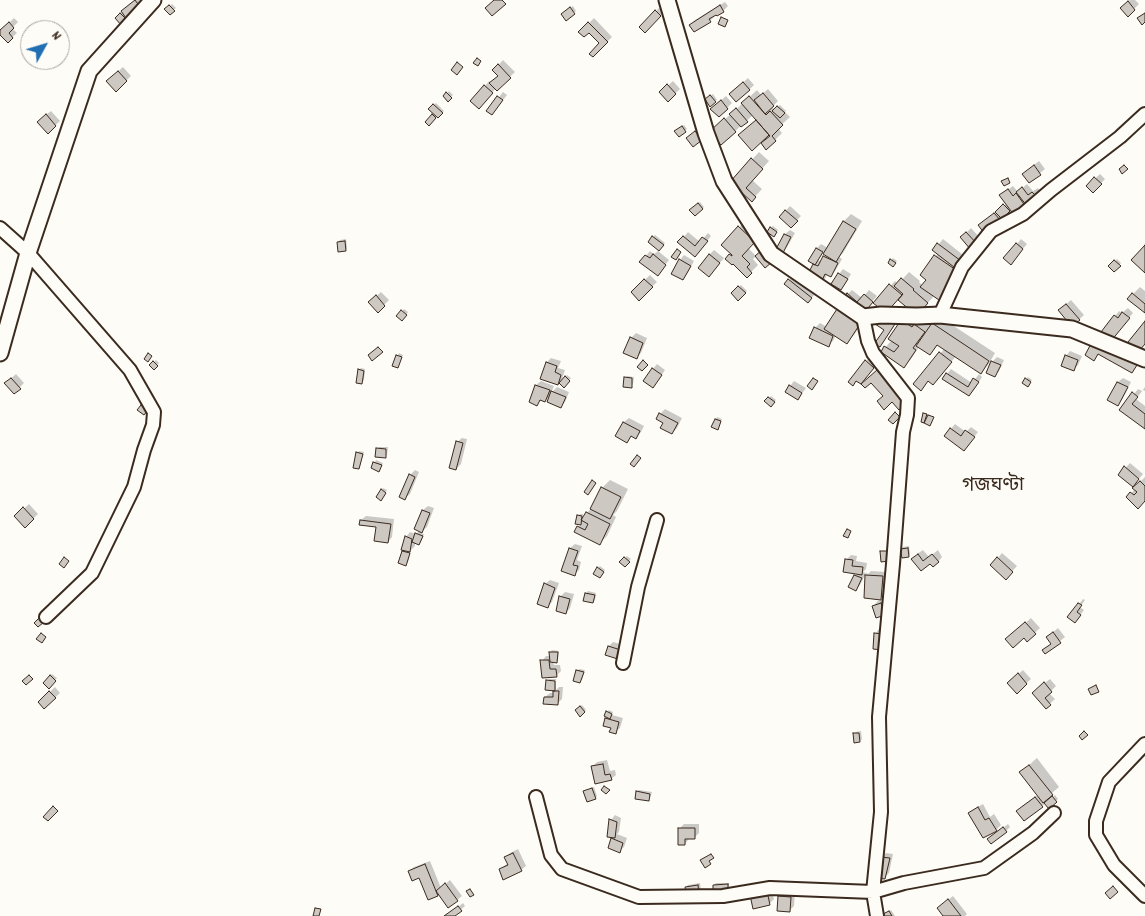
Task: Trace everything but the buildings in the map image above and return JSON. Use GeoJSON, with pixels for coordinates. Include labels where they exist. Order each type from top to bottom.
{"type":"FeatureCollection","features":[{"type":"Feature","properties":{"kind":"street"},"geometry":{"type":"LineString","coordinates":[[0,353],[28,253],[89,71],[154,0]]}},
{"type":"Feature","properties":{"kind":"street"},"geometry":{"type":"LineString","coordinates":[[667,0],[706,133],[724,181],[771,254],[863,317],[881,315],[940,315],[1072,329],[1145,359]]}},
{"type":"Feature","properties":{"kind":"street"},"geometry":{"type":"LineString","coordinates":[[940,315],[962,267],[991,231],[1023,214],[1120,137],[1145,114]]}},
{"type":"Feature","properties":{"kind":"street"},"geometry":{"type":"LineString","coordinates":[[0,228],[28,253],[130,370],[154,412],[153,425],[134,487],[92,573],[46,617]]}},
{"type":"Feature","properties":{"kind":"street"},"geometry":{"type":"LineString","coordinates":[[863,317],[868,341],[873,353],[908,398],[907,416],[903,432],[879,717],[881,812],[873,892],[877,916]]}},
{"type":"Feature","properties":{"kind":"street"},"geometry":{"type":"LineString","coordinates":[[623,663],[638,587],[657,520]]}},
{"type":"Feature","properties":{"kind":"street"},"geometry":{"type":"LineString","coordinates":[[1145,744],[1109,782],[1096,821],[1096,835],[1114,865],[1145,896]]}},
{"type":"Feature","properties":{"kind":"street"},"geometry":{"type":"LineString","coordinates":[[536,797],[551,855],[562,869],[639,897],[723,896],[770,888],[873,892],[904,883],[984,868],[1033,833],[1054,813]]}},
{"type":"Feature","properties":{"kind":"district","name":"গজঘণ্টা"},"geometry":{"type":"Point","coordinates":[993,487]}}]}
